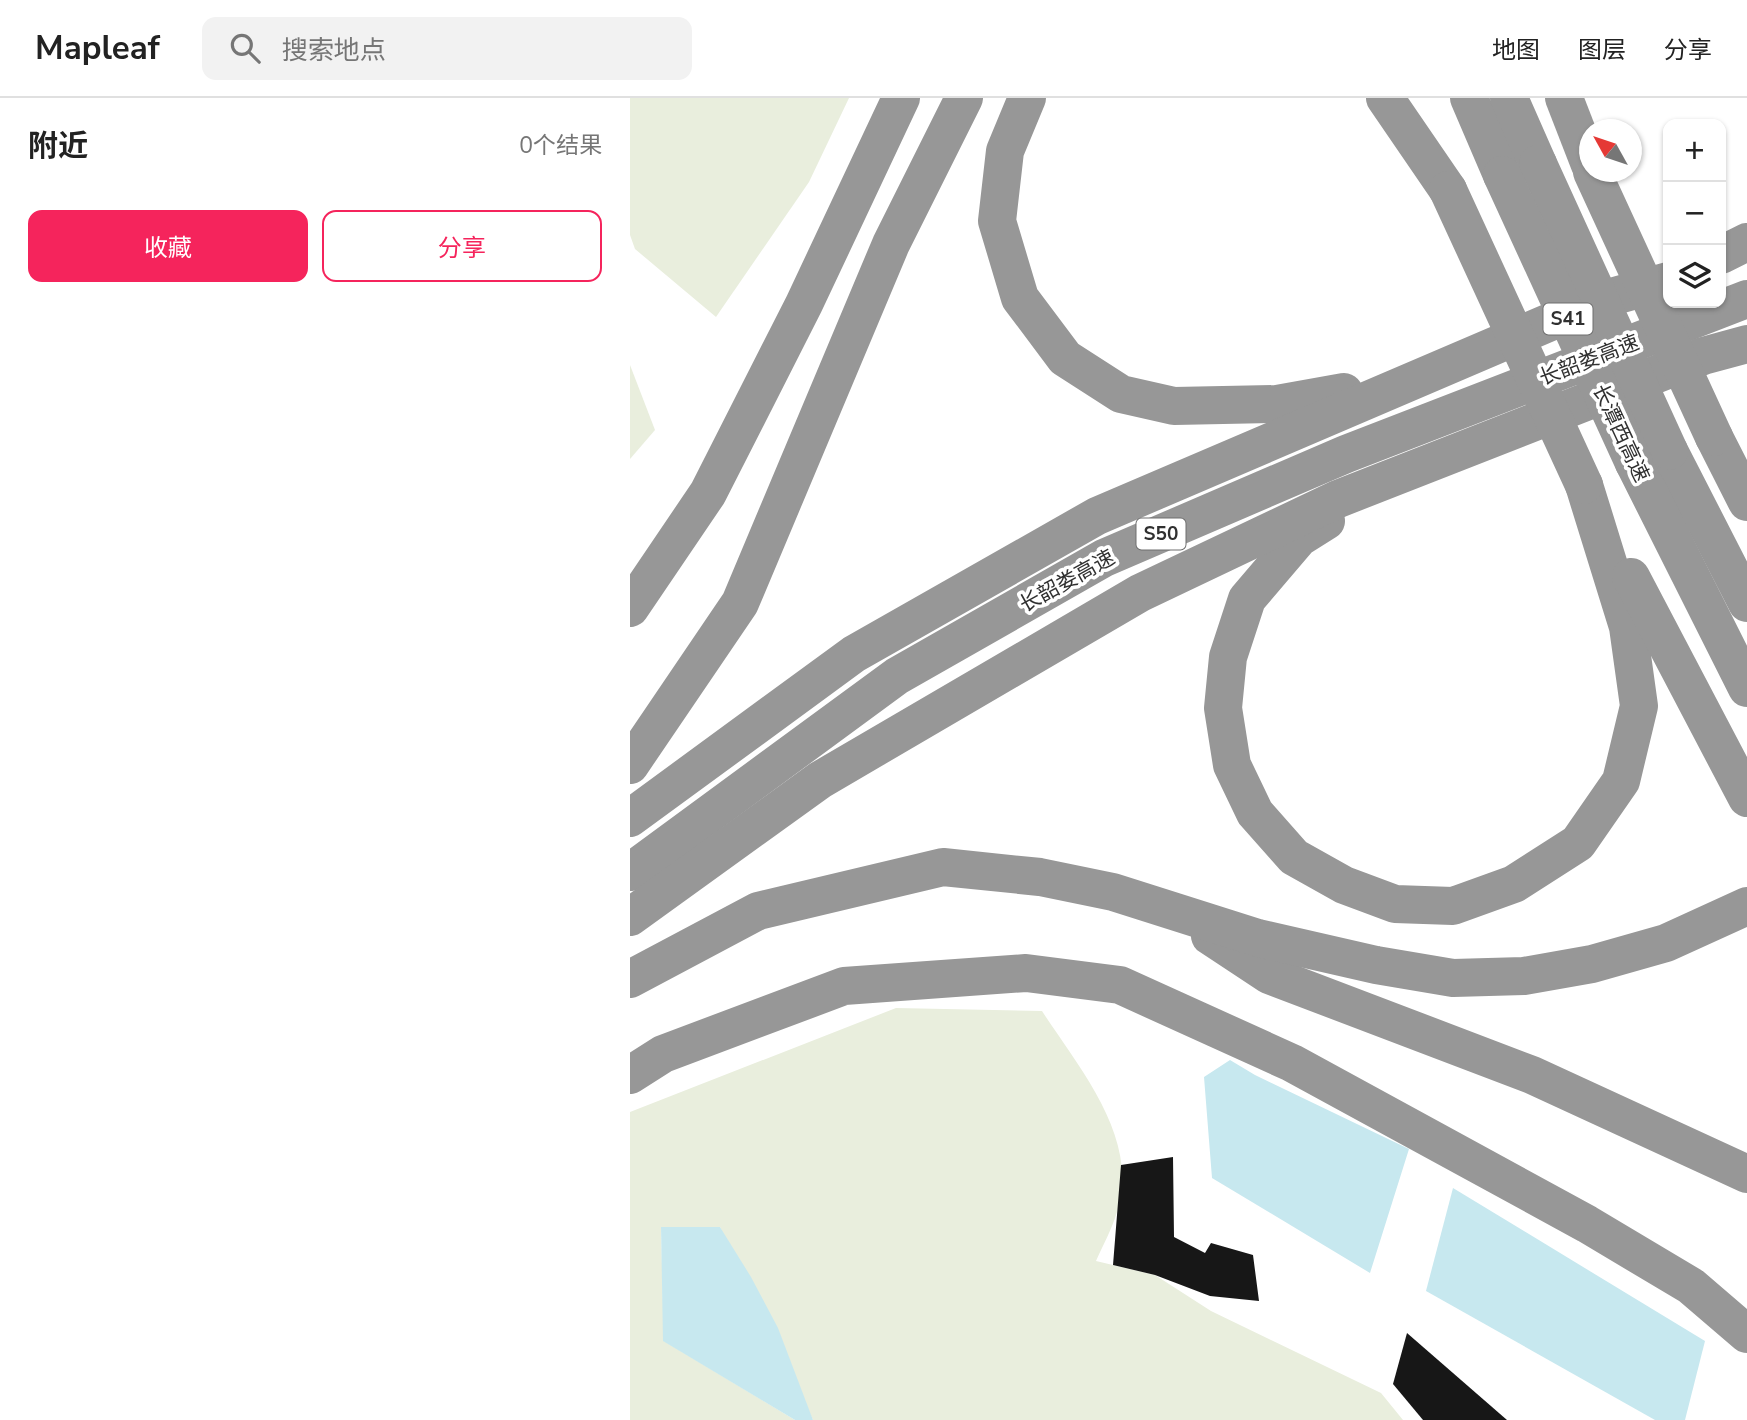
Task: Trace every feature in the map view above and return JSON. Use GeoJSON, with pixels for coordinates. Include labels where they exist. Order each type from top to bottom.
{"type":"FeatureCollection","features":[{"type":"Feature","properties":{"kind":"highway"},"geometry":{"type":"LineString","coordinates":[[630,608],[708,493],[804,304],[901,98]]}},
{"type":"Feature","properties":{"kind":"highway"},"geometry":{"type":"LineString","coordinates":[[630,765],[740,603],[870,292],[964,98]]}},
{"type":"Feature","properties":{"kind":"highway"},"geometry":{"type":"LineString","coordinates":[[1027,98],[1005,151],[997,221],[1020,298],[1065,358],[1121,394],[1174,406],[1277,404],[1422,378]]}},
{"type":"Feature","properties":{"kind":"highway"},"geometry":{"type":"LineString","coordinates":[[1385,98],[1448,190]]}},
{"type":"Feature","properties":{"kind":"highway"},"geometry":{"type":"LineString","coordinates":[[1413,98],[1448,190],[1584,485],[1747,798]]}},
{"type":"Feature","properties":{"kind":"highway","name":"长潭西高速"},"geometry":{"type":"LineString","coordinates":[[1469,98],[1520,170],[1651,457],[1747,688]]}},
{"type":"Feature","properties":{"kind":"highway","name":"长潭西高速"},"geometry":{"type":"LineString","coordinates":[[1509,98],[1520,170]]}},
{"type":"Feature","properties":{"kind":"highway"},"geometry":{"type":"LineString","coordinates":[[1564,98],[1579,138]]}},
{"type":"Feature","properties":{"kind":"highway"},"geometry":{"type":"LineString","coordinates":[[1597,182],[1714,437],[1747,502]]}},
{"type":"Feature","properties":{"kind":"highway"},"geometry":{"type":"LineString","coordinates":[[1726,252],[1747,242]]}},
{"type":"Feature","properties":{"kind":"highway"},"geometry":{"type":"LineString","coordinates":[[1726,264],[1747,258]]}},
{"type":"Feature","properties":{"kind":"highway"},"geometry":{"type":"LineString","coordinates":[[630,818],[854,654],[1097,516],[1604,299],[1663,282]]}},
{"type":"Feature","properties":{"kind":"highway","name":"长韶娄高速"},"geometry":{"type":"LineString","coordinates":[[630,872],[897,676],[1104,558],[1346,454],[1747,299]]}},
{"type":"Feature","properties":{"kind":"highway","name":"长韶娄高速"},"geometry":{"type":"LineString","coordinates":[[630,918],[820,780],[1140,593],[1326,505],[1703,356],[1747,344]]}},
{"type":"Feature","properties":{"kind":"highway","name":"长潭西高速"},"geometry":{"type":"LineString","coordinates":[[1651,457],[1747,603]]}},
{"type":"Feature","properties":{"kind":"highway"},"geometry":{"type":"LineString","coordinates":[[1402,474],[1299,538],[1247,599],[1228,657],[1223,708],[1232,765],[1255,813],[1294,857],[1344,885],[1395,904],[1453,906],[1514,884],[1578,843],[1621,781],[1639,706],[1628,627],[1584,485]]}},
{"type":"Feature","properties":{"kind":"highway"},"geometry":{"type":"LineString","coordinates":[[630,979],[758,911],[943,867],[1040,877],[1113,892],[1258,938],[1377,965],[1452,978],[1524,976],[1592,964],[1666,943],[1747,906]]}},
{"type":"Feature","properties":{"kind":"highway"},"geometry":{"type":"LineString","coordinates":[[1170,910],[1269,975],[1532,1075],[1747,1174]]}},
{"type":"Feature","properties":{"kind":"highway"},"geometry":{"type":"LineString","coordinates":[[630,1075],[663,1054],[845,986],[1026,973],[1120,985],[1292,1063],[1587,1224],[1691,1286],[1747,1334]]}},
{"type":"Feature","properties":{"kind":"green space"},"geometry":{"type":"Polygon","coordinates":[[[630,98],[849,98],[809,182],[716,317],[635,249],[630,235],[630,98]]]}},
{"type":"Feature","properties":{"kind":"green space"},"geometry":{"type":"Polygon","coordinates":[[[630,365],[655,430],[630,459],[630,365]]]}},
{"type":"Feature","properties":{"kind":"green space"},"geometry":{"type":"Polygon","coordinates":[[[896,1008],[1042,1011],[1102,1106],[1114,1131],[1121,1158],[1122,1185],[1117,1212],[1096,1261],[1155,1275],[1211,1311],[1381,1393],[1403,1420],[813,1420],[720,1227],[661,1227],[664,1341],[795,1420],[630,1420],[630,1112],[896,1008]]]}},
{"type":"Feature","properties":{"kind":"water"},"geometry":{"type":"Polygon","coordinates":[[[1230,1060],[1255,1075],[1409,1149],[1370,1273],[1212,1178],[1204,1077],[1230,1060]]]}},
{"type":"Feature","properties":{"kind":"water"},"geometry":{"type":"Polygon","coordinates":[[[1453,1188],[1705,1341],[1685,1420],[1655,1420],[1426,1291],[1453,1188]]]}},
{"type":"Feature","properties":{"kind":"water"},"geometry":{"type":"Polygon","coordinates":[[[661,1227],[720,1227],[778,1328],[813,1420],[795,1420],[663,1341],[661,1227]]]}},
{"type":"Feature","properties":{"kind":"building"},"geometry":{"type":"Polygon","coordinates":[[[1173,1157],[1174,1237],[1205,1253],[1211,1243],[1253,1255],[1259,1301],[1210,1296],[1155,1275],[1113,1265],[1121,1165],[1173,1157]]]}},
{"type":"Feature","properties":{"kind":"building"},"geometry":{"type":"Polygon","coordinates":[[[1407,1333],[1507,1420],[1423,1420],[1393,1384],[1407,1333]]]}}]}
